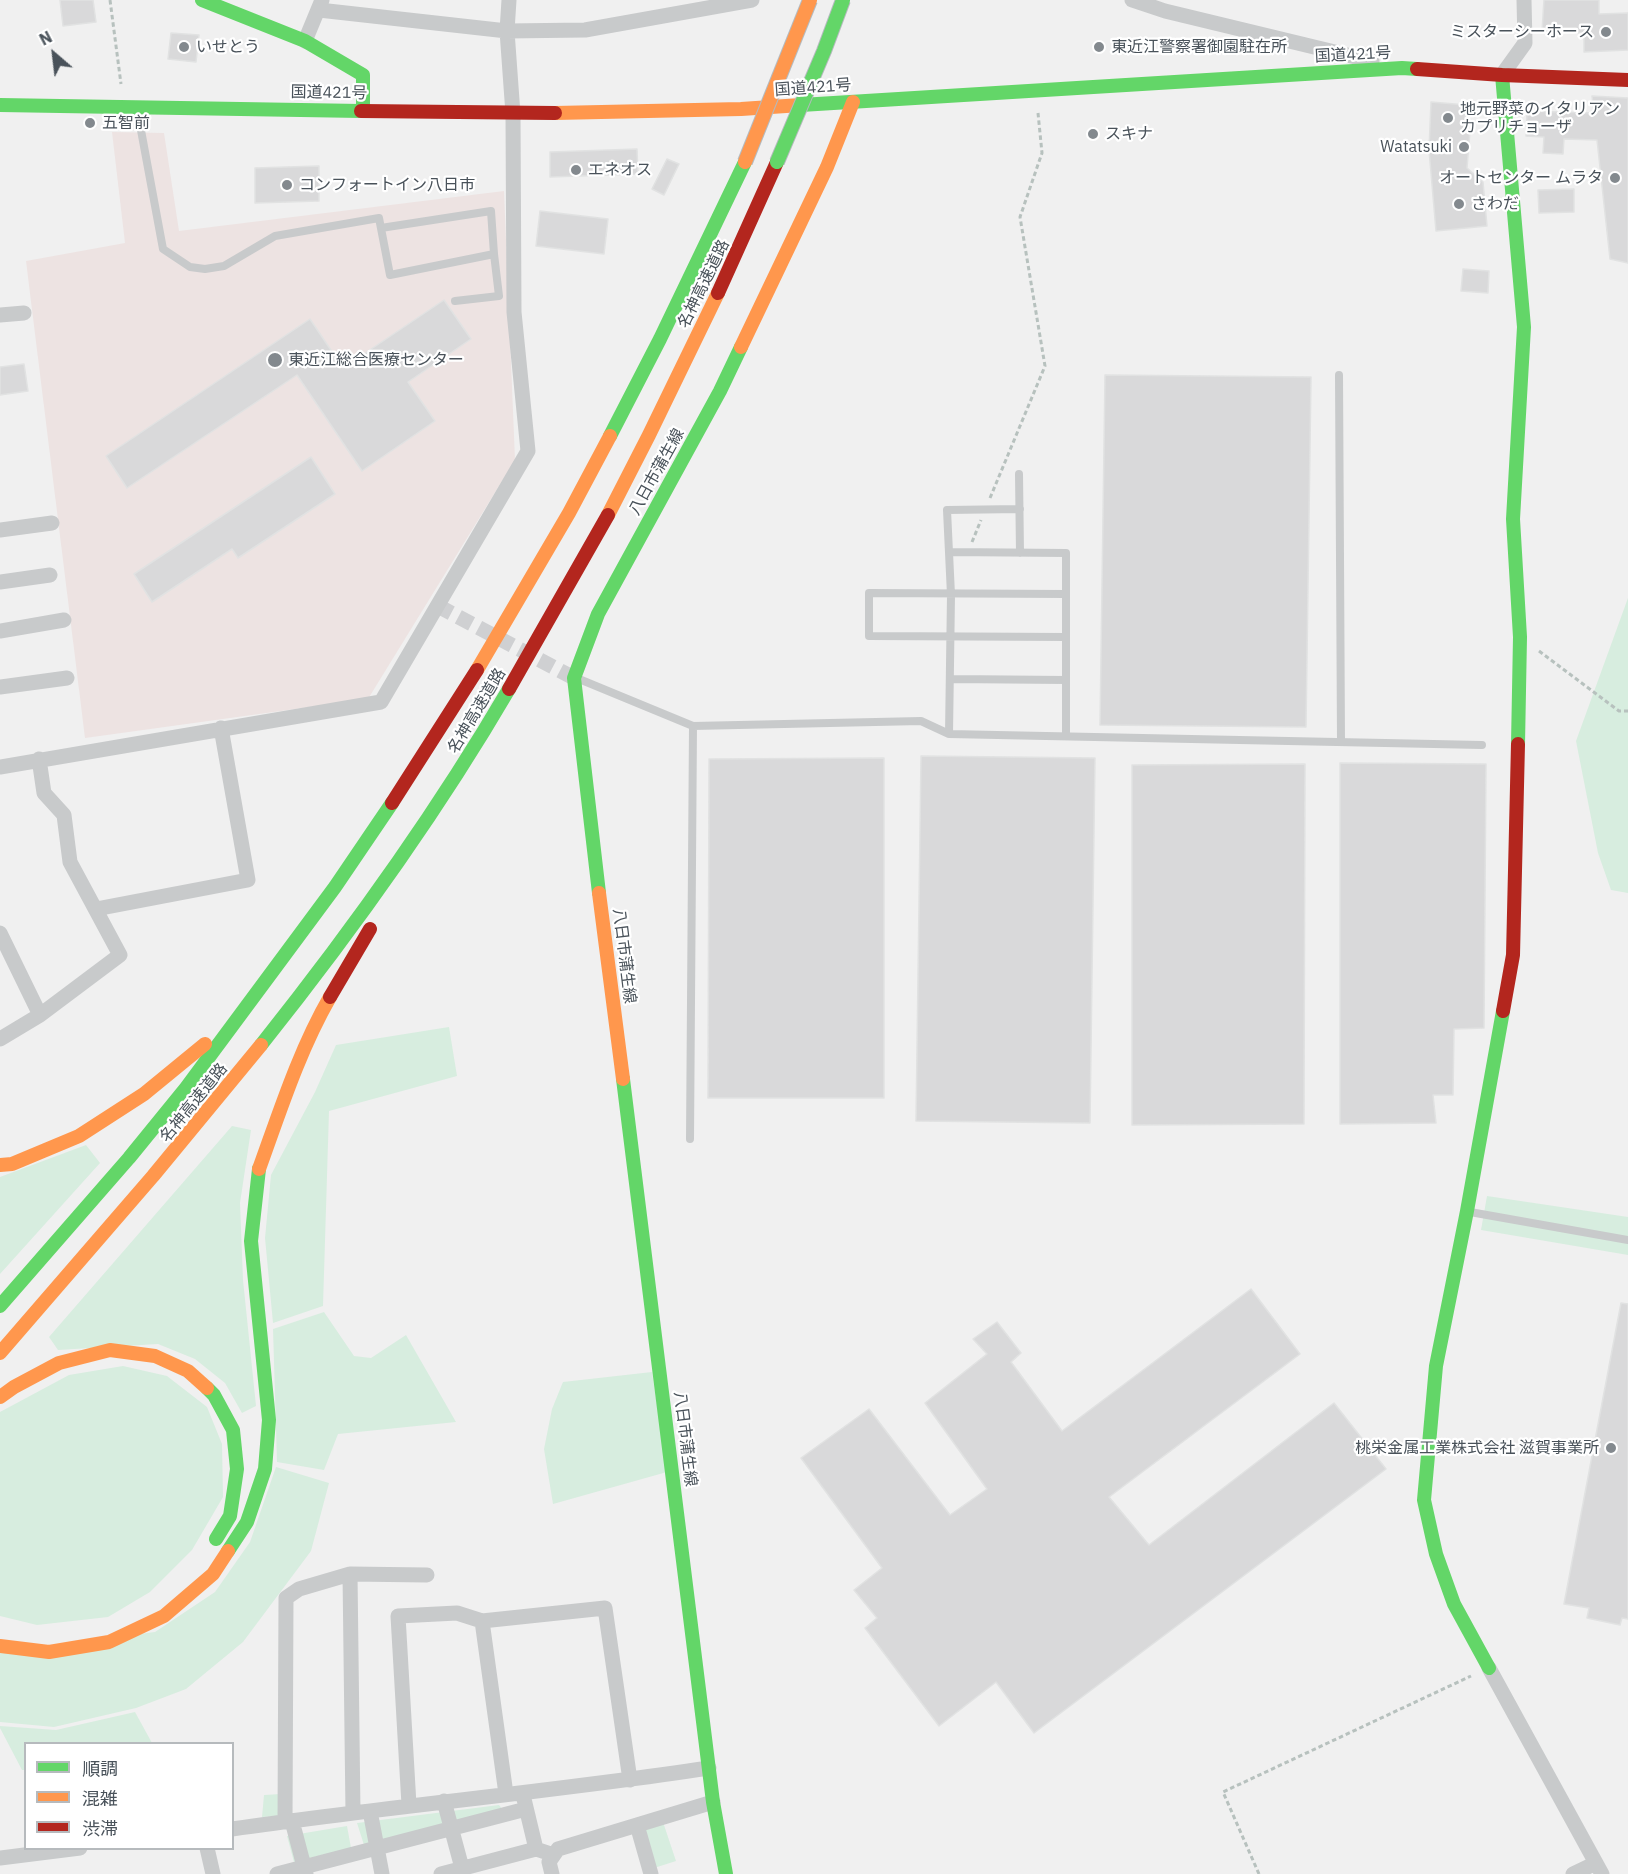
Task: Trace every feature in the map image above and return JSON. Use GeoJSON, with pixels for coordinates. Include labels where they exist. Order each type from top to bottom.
{"type":"FeatureCollection","features":[{"type":"Feature","properties":{"kind":"main road","name":"名神高速道路"},"geometry":{"type":"LineString","coordinates":[[0,1306],[170,1108],[368,839],[444,723],[543,558],[636,390],[745,162],[810,0]]}},
{"type":"Feature","properties":{"kind":"main road","name":"名神高速道路"},"geometry":{"type":"LineString","coordinates":[[0,1353],[191,1134],[317,974],[393,870],[477,744],[575,578],[665,403],[739,250],[824,51],[843,0]]}},
{"type":"Feature","properties":{"kind":"main road"},"geometry":{"type":"LineString","coordinates":[[206,1],[305,41],[363,75],[363,110]]}},
{"type":"Feature","properties":{"kind":"main road","name":"国道421号"},"geometry":{"type":"LineString","coordinates":[[0,105],[513,114],[741,109],[1401,68],[1628,80]]}},
{"type":"Feature","properties":{"kind":"main road"},"geometry":{"type":"LineString","coordinates":[[1490,1668],[1454,1604],[1436,1554],[1424,1500],[1436,1366],[1467,1211],[1513,955],[1520,637],[1513,519],[1524,327],[1502,75]]}},
{"type":"Feature","properties":{"kind":"main road","name":"八日市蒲生線"},"geometry":{"type":"LineString","coordinates":[[726,1874],[713,1802],[574,678],[598,614],[720,391],[827,167],[853,102]]}},
{"type":"Feature","properties":{"kind":"main road"},"geometry":{"type":"LineString","coordinates":[[402,880],[486,749],[575,578]]}},
{"type":"Feature","properties":{"kind":"main road"},"geometry":{"type":"LineString","coordinates":[[0,1647],[49,1652],[109,1642],[164,1616],[213,1574],[247,1522],[265,1469],[268,1420],[251,1241],[258,1171],[284,1098],[317,1020],[378,916]]}},
{"type":"Feature","properties":{"kind":"main road"},"geometry":{"type":"LineString","coordinates":[[0,1165],[12,1164],[79,1136],[144,1094],[244,1010]]}},
{"type":"Feature","properties":{"kind":"main road"},"geometry":{"type":"LineString","coordinates":[[0,1397],[59,1363],[110,1350],[155,1356],[188,1371],[214,1395],[233,1430],[237,1469],[230,1516],[211,1546]]}},
{"type":"Feature","properties":{"kind":"street"},"geometry":{"type":"LineString","coordinates":[[0,766],[381,702],[528,451],[514,312],[513,114],[507,31],[509,0]]}},
{"type":"Feature","properties":{"kind":"street"},"geometry":{"type":"LineString","coordinates":[[305,41],[321,5],[507,31],[585,30],[752,0]]}},
{"type":"Feature","properties":{"kind":"street"},"geometry":{"type":"LineString","coordinates":[[1132,0],[1165,11],[1401,68]]}},
{"type":"Feature","properties":{"kind":"street"},"geometry":{"type":"LineString","coordinates":[[1502,75],[1525,43],[1524,0]]}},
{"type":"Feature","properties":{"kind":"street"},"geometry":{"type":"LineString","coordinates":[[0,315],[24,313]]}},
{"type":"Feature","properties":{"kind":"street"},"geometry":{"type":"LineString","coordinates":[[0,530],[52,523]]}},
{"type":"Feature","properties":{"kind":"street"},"geometry":{"type":"LineString","coordinates":[[0,582],[50,575]]}},
{"type":"Feature","properties":{"kind":"street"},"geometry":{"type":"LineString","coordinates":[[0,631],[64,620]]}},
{"type":"Feature","properties":{"kind":"street"},"geometry":{"type":"LineString","coordinates":[[0,687],[67,678]]}},
{"type":"Feature","properties":{"kind":"street"},"geometry":{"type":"LineString","coordinates":[[96,909],[248,880],[221,728]]}},
{"type":"Feature","properties":{"kind":"street"},"geometry":{"type":"LineString","coordinates":[[0,1039],[40,1015],[120,955],[70,862],[64,815],[44,793],[39,759]]}},
{"type":"Feature","properties":{"kind":"street"},"geometry":{"type":"LineString","coordinates":[[0,933],[40,1015]]}},
{"type":"Feature","properties":{"kind":"street"},"geometry":{"type":"LineString","coordinates":[[350,1574],[353,1813]]}},
{"type":"Feature","properties":{"kind":"street"},"geometry":{"type":"LineString","coordinates":[[305,1870],[288,1821],[286,1598],[298,1589],[350,1574],[427,1575]]}},
{"type":"Feature","properties":{"kind":"street"},"geometry":{"type":"LineString","coordinates":[[408,1805],[398,1616],[457,1613],[482,1621],[605,1608],[630,1780]]}},
{"type":"Feature","properties":{"kind":"street"},"geometry":{"type":"LineString","coordinates":[[482,1621],[506,1794]]}},
{"type":"Feature","properties":{"kind":"street"},"geometry":{"type":"LineString","coordinates":[[1490,1668],[1599,1868],[1572,1874]]}},
{"type":"Feature","properties":{"kind":"street"},"geometry":{"type":"LineString","coordinates":[[234,1829],[408,1805],[630,1780],[709,1768]]}},
{"type":"Feature","properties":{"kind":"street"},"geometry":{"type":"LineString","coordinates":[[522,1792],[536,1849]]}},
{"type":"Feature","properties":{"kind":"street"},"geometry":{"type":"LineString","coordinates":[[444,1801],[462,1868]]}},
{"type":"Feature","properties":{"kind":"street"},"geometry":{"type":"LineString","coordinates":[[552,1874],[549,1862],[558,1849],[713,1802]]}},
{"type":"Feature","properties":{"kind":"street"},"geometry":{"type":"LineString","coordinates":[[277,1874],[305,1870],[377,1848],[526,1809]]}},
{"type":"Feature","properties":{"kind":"street"},"geometry":{"type":"LineString","coordinates":[[370,1811],[382,1874]]}},
{"type":"Feature","properties":{"kind":"street"},"geometry":{"type":"LineString","coordinates":[[637,1825],[651,1874]]}},
{"type":"Feature","properties":{"kind":"street"},"geometry":{"type":"LineString","coordinates":[[441,1874],[536,1849],[554,1855]]}},
{"type":"Feature","properties":{"kind":"street"},"geometry":{"type":"LineString","coordinates":[[0,1858],[64,1850]]}},
{"type":"Feature","properties":{"kind":"street"},"geometry":{"type":"LineString","coordinates":[[207,1850],[213,1874]]}},
{"type":"Feature","properties":{"kind":"lane"},"geometry":{"type":"LineString","coordinates":[[137,107],[163,249],[190,267],[205,269],[224,266],[274,236],[379,218],[390,276],[494,254]]}},
{"type":"Feature","properties":{"kind":"lane"},"geometry":{"type":"LineString","coordinates":[[381,228],[491,211],[499,296],[455,301]]}},
{"type":"Feature","properties":{"kind":"lane"},"geometry":{"type":"LineString","coordinates":[[1339,375],[1341,742]]}},
{"type":"Feature","properties":{"kind":"lane"},"geometry":{"type":"LineString","coordinates":[[1019,474],[1020,553]]}},
{"type":"Feature","properties":{"kind":"lane"},"geometry":{"type":"LineString","coordinates":[[949,734],[951,595],[947,510],[1020,509]]}},
{"type":"Feature","properties":{"kind":"lane"},"geometry":{"type":"LineString","coordinates":[[949,552],[1066,553],[1066,736]]}},
{"type":"Feature","properties":{"kind":"lane"},"geometry":{"type":"LineString","coordinates":[[1065,594],[869,593],[869,636],[1066,637]]}},
{"type":"Feature","properties":{"kind":"lane"},"geometry":{"type":"LineString","coordinates":[[574,678],[693,726],[921,721],[949,734],[1482,745]]}},
{"type":"Feature","properties":{"kind":"lane"},"geometry":{"type":"LineString","coordinates":[[950,679],[1066,680]]}},
{"type":"Feature","properties":{"kind":"lane"},"geometry":{"type":"LineString","coordinates":[[690,1139],[693,726]]}},
{"type":"Feature","properties":{"kind":"lane"},"geometry":{"type":"LineString","coordinates":[[1467,1211],[1628,1240]]}},
{"type":"Feature","properties":{"kind":"path"},"geometry":{"type":"LineString","coordinates":[[110,0],[122,94]]}},
{"type":"Feature","properties":{"kind":"path"},"geometry":{"type":"LineString","coordinates":[[990,498],[1046,366],[1020,217],[1042,153],[1035,91]]}},
{"type":"Feature","properties":{"kind":"path"},"geometry":{"type":"LineString","coordinates":[[971,543],[985,510]]}},
{"type":"Feature","properties":{"kind":"path"},"geometry":{"type":"LineString","coordinates":[[1520,637],[1619,711],[1628,711]]}},
{"type":"Feature","properties":{"kind":"path"},"geometry":{"type":"LineString","coordinates":[[1259,1874],[1223,1792],[1490,1668]]}},
{"type":"Feature","properties":{"kind":"shaded area","name":"東近江総合医療センター"},"geometry":{"type":"Polygon","coordinates":[[[112,132],[164,133],[179,231],[504,191],[515,460],[368,699],[85,738],[26,261],[125,243],[112,132]]]}},
{"type":"Feature","properties":{"kind":"green space"},"geometry":{"type":"Polygon","coordinates":[[[1628,598],[1628,893],[1611,890],[1598,853],[1576,741],[1628,598]]]}},
{"type":"Feature","properties":{"kind":"green space"},"geometry":{"type":"Polygon","coordinates":[[[449,1027],[457,1076],[329,1111],[323,1306],[273,1323],[265,1238],[271,1175],[315,1092],[336,1045],[449,1027]]]}},
{"type":"Feature","properties":{"kind":"green space"},"geometry":{"type":"Polygon","coordinates":[[[232,1126],[251,1130],[240,1203],[243,1280],[256,1406],[242,1413],[225,1383],[195,1359],[158,1344],[58,1350],[49,1337],[232,1126]]]}},
{"type":"Feature","properties":{"kind":"green space"},"geometry":{"type":"Polygon","coordinates":[[[86,1145],[100,1163],[0,1274],[0,1177],[86,1145]]]}},
{"type":"Feature","properties":{"kind":"green space"},"geometry":{"type":"Polygon","coordinates":[[[1487,1196],[1628,1217],[1628,1255],[1481,1230],[1487,1196]]]}},
{"type":"Feature","properties":{"kind":"green space"},"geometry":{"type":"Polygon","coordinates":[[[324,1312],[354,1356],[371,1358],[406,1335],[456,1422],[338,1434],[324,1470],[277,1462],[273,1329],[324,1312]]]}},
{"type":"Feature","properties":{"kind":"green space"},"geometry":{"type":"Polygon","coordinates":[[[123,1366],[167,1376],[207,1407],[222,1444],[223,1497],[192,1550],[150,1592],[108,1617],[37,1625],[0,1616],[0,1412],[69,1375],[123,1366]]]}},
{"type":"Feature","properties":{"kind":"green space"},"geometry":{"type":"Polygon","coordinates":[[[652,1372],[667,1472],[553,1504],[544,1449],[552,1409],[563,1382],[652,1372]]]}},
{"type":"Feature","properties":{"kind":"green space"},"geometry":{"type":"Polygon","coordinates":[[[276,1467],[329,1483],[311,1551],[243,1642],[186,1689],[136,1708],[54,1727],[0,1722],[0,1652],[155,1632],[215,1592],[250,1542],[276,1467]]]}},
{"type":"Feature","properties":{"kind":"green space"},"geometry":{"type":"Polygon","coordinates":[[[135,1712],[151,1742],[24,1742],[24,1770],[22,1770],[0,1726],[56,1730],[135,1712]]]}},
{"type":"Feature","properties":{"kind":"green space"},"geometry":{"type":"Polygon","coordinates":[[[281,1794],[280,1816],[262,1817],[264,1795],[281,1794]]]}},
{"type":"Feature","properties":{"kind":"green space"},"geometry":{"type":"Polygon","coordinates":[[[499,1805],[503,1810],[364,1845],[357,1823],[499,1805]]]}},
{"type":"Feature","properties":{"kind":"green space"},"geometry":{"type":"Polygon","coordinates":[[[663,1822],[676,1861],[651,1869],[634,1829],[663,1822]]]}},
{"type":"Feature","properties":{"kind":"green space"},"geometry":{"type":"Polygon","coordinates":[[[347,1826],[351,1848],[294,1862],[287,1836],[347,1826]]]}},
{"type":"Feature","properties":{"kind":"building"},"geometry":{"type":"Polygon","coordinates":[[[60,0],[93,0],[96,22],[63,26],[60,0]]]}},
{"type":"Feature","properties":{"kind":"building"},"geometry":{"type":"Polygon","coordinates":[[[1544,0],[1599,0],[1599,14],[1628,13],[1628,50],[1584,52],[1584,33],[1542,31],[1544,0]]]}},
{"type":"Feature","properties":{"kind":"building","name":"いせとう"},"geometry":{"type":"Polygon","coordinates":[[[171,33],[199,35],[196,62],[168,59],[171,33]]]}},
{"type":"Feature","properties":{"kind":"building","name":"オートセンター ムラタ"},"geometry":{"type":"Polygon","coordinates":[[[1592,96],[1628,98],[1628,263],[1610,259],[1597,140],[1564,139],[1563,154],[1543,153],[1544,137],[1526,136],[1527,111],[1594,113],[1592,96]]]}},
{"type":"Feature","properties":{"kind":"building"},"geometry":{"type":"Polygon","coordinates":[[[1431,102],[1467,105],[1463,131],[1470,131],[1467,168],[1483,182],[1487,226],[1436,231],[1429,150],[1431,102]]]}},
{"type":"Feature","properties":{"kind":"building"},"geometry":{"type":"Polygon","coordinates":[[[637,149],[638,174],[550,177],[550,152],[637,149]]]}},
{"type":"Feature","properties":{"kind":"building"},"geometry":{"type":"Polygon","coordinates":[[[667,159],[679,164],[664,195],[652,189],[667,159]]]}},
{"type":"Feature","properties":{"kind":"building","name":"コンフォートイン八日市"},"geometry":{"type":"Polygon","coordinates":[[[319,166],[319,201],[255,203],[255,168],[319,166]]]}},
{"type":"Feature","properties":{"kind":"building"},"geometry":{"type":"Polygon","coordinates":[[[1574,189],[1574,212],[1539,213],[1538,190],[1574,189]]]}},
{"type":"Feature","properties":{"kind":"building"},"geometry":{"type":"Polygon","coordinates":[[[540,211],[608,219],[604,254],[536,246],[540,211]]]}},
{"type":"Feature","properties":{"kind":"building"},"geometry":{"type":"Polygon","coordinates":[[[1463,269],[1489,271],[1488,293],[1461,291],[1463,269]]]}},
{"type":"Feature","properties":{"kind":"building"},"geometry":{"type":"Polygon","coordinates":[[[444,300],[471,339],[408,382],[435,421],[362,471],[297,375],[127,488],[106,456],[310,319],[343,368],[444,300]]]}},
{"type":"Feature","properties":{"kind":"building"},"geometry":{"type":"Polygon","coordinates":[[[24,364],[28,391],[0,395],[0,367],[24,364]]]}},
{"type":"Feature","properties":{"kind":"building"},"geometry":{"type":"Polygon","coordinates":[[[1105,375],[1311,377],[1306,727],[1100,725],[1105,375]]]}},
{"type":"Feature","properties":{"kind":"building"},"geometry":{"type":"Polygon","coordinates":[[[311,457],[335,494],[238,558],[232,549],[152,602],[134,574],[311,457]]]}},
{"type":"Feature","properties":{"kind":"building"},"geometry":{"type":"Polygon","coordinates":[[[921,756],[1095,758],[1090,1123],[916,1121],[921,756]]]}},
{"type":"Feature","properties":{"kind":"building"},"geometry":{"type":"Polygon","coordinates":[[[884,758],[884,1098],[708,1098],[709,759],[884,758]]]}},
{"type":"Feature","properties":{"kind":"building"},"geometry":{"type":"Polygon","coordinates":[[[1340,763],[1486,764],[1484,1028],[1454,1029],[1453,1095],[1433,1095],[1436,1123],[1340,1124],[1340,763]]]}},
{"type":"Feature","properties":{"kind":"building"},"geometry":{"type":"Polygon","coordinates":[[[1305,764],[1304,1124],[1132,1125],[1132,765],[1305,764]]]}},
{"type":"Feature","properties":{"kind":"building"},"geometry":{"type":"Polygon","coordinates":[[[1251,1289],[1300,1354],[1109,1497],[1149,1545],[1334,1403],[1386,1469],[1034,1733],[996,1682],[939,1726],[865,1628],[877,1618],[854,1590],[882,1568],[801,1458],[869,1409],[950,1515],[987,1489],[925,1403],[987,1354],[973,1339],[997,1322],[1021,1353],[1011,1362],[1062,1431],[1251,1289]]]}},
{"type":"Feature","properties":{"kind":"building","name":"桃栄金属工業株式会社 滋賀事業所"},"geometry":{"type":"Polygon","coordinates":[[[1621,1303],[1628,1304],[1628,1619],[1622,1618],[1620,1625],[1587,1618],[1589,1608],[1564,1604],[1621,1303]]]}},
{"type":"Feature","properties":{"kind":"tunnel"},"geometry":{"type":"LineString","coordinates":[[438,606],[574,678]]}},
{"type":"Feature","properties":{"kind":"traffic: fast"},"geometry":{"type":"LineString","coordinates":[[202,0],[305,41],[363,75],[363,110]]}},
{"type":"Feature","properties":{"kind":"traffic: fast"},"geometry":{"type":"LineString","coordinates":[[777,162],[843,0]]}},
{"type":"Feature","properties":{"kind":"traffic: fast"},"geometry":{"type":"LineString","coordinates":[[801,105],[1402,68],[1417,69]]}},
{"type":"Feature","properties":{"kind":"traffic: fast"},"geometry":{"type":"LineString","coordinates":[[1502,75],[1524,327],[1513,519],[1520,637],[1518,744]]}},
{"type":"Feature","properties":{"kind":"traffic: fast"},"geometry":{"type":"LineString","coordinates":[[0,105],[361,111]]}},
{"type":"Feature","properties":{"kind":"traffic: fast"},"geometry":{"type":"LineString","coordinates":[[610,436],[660,339],[745,162]]}},
{"type":"Feature","properties":{"kind":"traffic: fast"},"geometry":{"type":"LineString","coordinates":[[599,893],[574,678],[598,614],[720,391],[741,347]]}},
{"type":"Feature","properties":{"kind":"traffic: fast"},"geometry":{"type":"LineString","coordinates":[[261,1045],[327,959],[422,827],[509,689]]}},
{"type":"Feature","properties":{"kind":"traffic: fast"},"geometry":{"type":"LineString","coordinates":[[0,1306],[129,1158],[186,1088],[335,887],[392,803]]}},
{"type":"Feature","properties":{"kind":"traffic: fast"},"geometry":{"type":"LineString","coordinates":[[1489,1668],[1454,1604],[1436,1554],[1424,1500],[1436,1366],[1503,1011]]}},
{"type":"Feature","properties":{"kind":"traffic: fast"},"geometry":{"type":"LineString","coordinates":[[623,1079],[713,1802],[726,1874]]}},
{"type":"Feature","properties":{"kind":"traffic: fast"},"geometry":{"type":"LineString","coordinates":[[228,1551],[247,1522],[265,1469],[269,1420],[251,1241],[259,1169]]}},
{"type":"Feature","properties":{"kind":"traffic: fast"},"geometry":{"type":"LineString","coordinates":[[207,1388],[214,1395],[233,1430],[237,1469],[230,1516],[216,1539]]}},
{"type":"Feature","properties":{"kind":"traffic: slow"},"geometry":{"type":"LineString","coordinates":[[745,162],[810,0]]}},
{"type":"Feature","properties":{"kind":"traffic: slow"},"geometry":{"type":"LineString","coordinates":[[741,347],[827,167],[853,102]]}},
{"type":"Feature","properties":{"kind":"traffic: slow"},"geometry":{"type":"LineString","coordinates":[[555,113],[741,109],[801,105]]}},
{"type":"Feature","properties":{"kind":"traffic: slow"},"geometry":{"type":"LineString","coordinates":[[608,515],[718,293]]}},
{"type":"Feature","properties":{"kind":"traffic: slow"},"geometry":{"type":"LineString","coordinates":[[477,670],[569,513],[610,436]]}},
{"type":"Feature","properties":{"kind":"traffic: slow"},"geometry":{"type":"LineString","coordinates":[[599,893],[623,1079]]}},
{"type":"Feature","properties":{"kind":"traffic: slow"},"geometry":{"type":"LineString","coordinates":[[259,1169],[299,1060],[330,997]]}},
{"type":"Feature","properties":{"kind":"traffic: slow"},"geometry":{"type":"LineString","coordinates":[[0,1165],[12,1164],[79,1136],[144,1094],[205,1044]]}},
{"type":"Feature","properties":{"kind":"traffic: slow"},"geometry":{"type":"LineString","coordinates":[[0,1353],[153,1176],[261,1045]]}},
{"type":"Feature","properties":{"kind":"traffic: slow"},"geometry":{"type":"LineString","coordinates":[[0,1397],[59,1363],[110,1350],[155,1356],[188,1371],[207,1388]]}},
{"type":"Feature","properties":{"kind":"traffic: slow"},"geometry":{"type":"LineString","coordinates":[[0,1646],[49,1652],[109,1642],[164,1616],[213,1574],[228,1551]]}},
{"type":"Feature","properties":{"kind":"traffic: jam"},"geometry":{"type":"LineString","coordinates":[[1417,69],[1628,80]]}},
{"type":"Feature","properties":{"kind":"traffic: jam"},"geometry":{"type":"LineString","coordinates":[[361,111],[555,113]]}},
{"type":"Feature","properties":{"kind":"traffic: jam"},"geometry":{"type":"LineString","coordinates":[[718,293],[777,162]]}},
{"type":"Feature","properties":{"kind":"traffic: jam"},"geometry":{"type":"LineString","coordinates":[[509,689],[608,515]]}},
{"type":"Feature","properties":{"kind":"traffic: jam"},"geometry":{"type":"LineString","coordinates":[[392,803],[477,670]]}},
{"type":"Feature","properties":{"kind":"traffic: jam"},"geometry":{"type":"LineString","coordinates":[[1503,1011],[1513,955],[1518,744]]}},
{"type":"Feature","properties":{"kind":"traffic: jam"},"geometry":{"type":"LineString","coordinates":[[330,997],[370,929]]}},
{"type":"Feature","properties":{"kind":"place","name":"ミスターシーホース"},"geometry":{"type":"Point","coordinates":[1606,32]}},
{"type":"Feature","properties":{"kind":"place","name":"いせとう"},"geometry":{"type":"Point","coordinates":[184,47]}},
{"type":"Feature","properties":{"kind":"place","name":"東近江警察署御園駐在所"},"geometry":{"type":"Point","coordinates":[1099,47]}},
{"type":"Feature","properties":{"kind":"place","name":"地元野菜のイタリアン カプリチョーザ"},"geometry":{"type":"Point","coordinates":[1448,118]}},
{"type":"Feature","properties":{"kind":"place","name":"五智前"},"geometry":{"type":"Point","coordinates":[90,123]}},
{"type":"Feature","properties":{"kind":"place","name":"スキナ"},"geometry":{"type":"Point","coordinates":[1093,134]}},
{"type":"Feature","properties":{"kind":"place","name":"Watatsuki"},"geometry":{"type":"Point","coordinates":[1464,147]}},
{"type":"Feature","properties":{"kind":"place","name":"エネオス"},"geometry":{"type":"Point","coordinates":[576,170]}},
{"type":"Feature","properties":{"kind":"place","name":"オートセンター ムラタ"},"geometry":{"type":"Point","coordinates":[1615,178]}},
{"type":"Feature","properties":{"kind":"place","name":"コンフォートイン八日市"},"geometry":{"type":"Point","coordinates":[287,185]}},
{"type":"Feature","properties":{"kind":"place","name":"さわだ"},"geometry":{"type":"Point","coordinates":[1459,204]}},
{"type":"Feature","properties":{"kind":"place","name":"東近江総合医療センター"},"geometry":{"type":"Point","coordinates":[275,360]}},
{"type":"Feature","properties":{"kind":"place","name":"桃栄金属工業株式会社 滋賀事業所"},"geometry":{"type":"Point","coordinates":[1611,1448]}}]}
